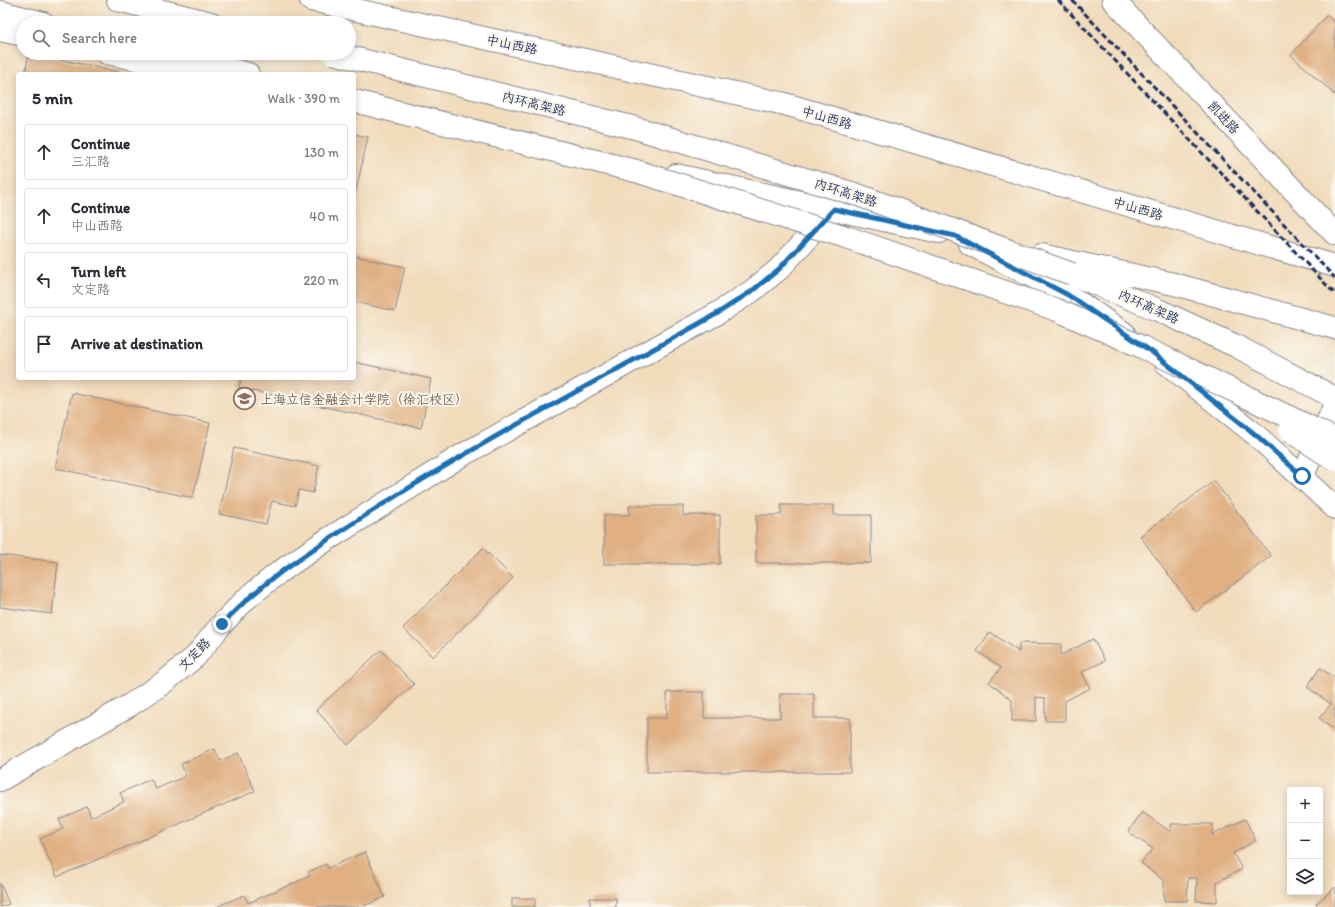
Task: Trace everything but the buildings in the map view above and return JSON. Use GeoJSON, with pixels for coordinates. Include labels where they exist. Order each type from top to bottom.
{"type":"FeatureCollection","features":[{"type":"Feature","properties":{"kind":"main road"},"geometry":{"type":"LineString","coordinates":[[118,0],[183,16]]}},
{"type":"Feature","properties":{"kind":"main road","name":"中山西路"},"geometry":{"type":"LineString","coordinates":[[311,0],[785,104],[1335,266]]}},
{"type":"Feature","properties":{"kind":"main road","name":"凯进路"},"geometry":{"type":"LineString","coordinates":[[1113,0],[1335,234]]}},
{"type":"Feature","properties":{"kind":"main road"},"geometry":{"type":"LineString","coordinates":[[0,12],[16,16]]}},
{"type":"Feature","properties":{"kind":"main road"},"geometry":{"type":"LineString","coordinates":[[0,30],[16,33]]}},
{"type":"Feature","properties":{"kind":"main road","name":"内环高架路"},"geometry":{"type":"LineString","coordinates":[[356,59],[632,127],[858,195],[1072,274],[1158,310],[1236,346],[1335,398]]}},
{"type":"Feature","properties":{"kind":"main road"},"geometry":{"type":"LineString","coordinates":[[140,60],[196,72]]}},
{"type":"Feature","properties":{"kind":"main road"},"geometry":{"type":"LineString","coordinates":[[191,60],[240,72]]}},
{"type":"Feature","properties":{"kind":"main road"},"geometry":{"type":"LineString","coordinates":[[356,101],[636,171],[846,237],[1057,310],[1142,347],[1335,439]]}},
{"type":"Feature","properties":{"kind":"main road"},"geometry":{"type":"LineString","coordinates":[[356,106],[1174,284],[1335,328]]}},
{"type":"Feature","properties":{"kind":"main road","name":"文定路"},"geometry":{"type":"LineString","coordinates":[[0,780],[130,705],[163,683],[195,657],[222,624],[246,599],[278,573],[331,537],[459,457],[718,313],[752,291],[779,269],[834,209]]}},
{"type":"Feature","properties":{"kind":"main road"},"geometry":{"type":"LineString","coordinates":[[955,236],[1068,295],[1152,352],[1256,435],[1335,508]]}},
{"type":"Feature","properties":{"kind":"main road"},"geometry":{"type":"LineString","coordinates":[[1222,386],[1335,460]]}},
{"type":"Feature","properties":{"kind":"main road"},"geometry":{"type":"LineString","coordinates":[[1302,476],[1335,405]]}},
{"type":"Feature","properties":{"kind":"railway"},"geometry":{"type":"LineString","coordinates":[[1058,0],[1335,294]]}},
{"type":"Feature","properties":{"kind":"railway"},"geometry":{"type":"LineString","coordinates":[[1072,0],[1335,278]]}},
{"type":"Feature","properties":{"kind":"place","name":"上海立信金融会计学院（徐汇校区）"},"geometry":{"type":"Point","coordinates":[245,399]}},
{"type":"Feature","properties":{"kind":"route"},"geometry":{"type":"LineString","coordinates":[[222,624],[246,599],[278,573],[388,501],[459,457],[718,313],[752,291],[779,269],[834,209],[955,236],[1068,295],[1152,352],[1256,435],[1302,476]]}}]}
